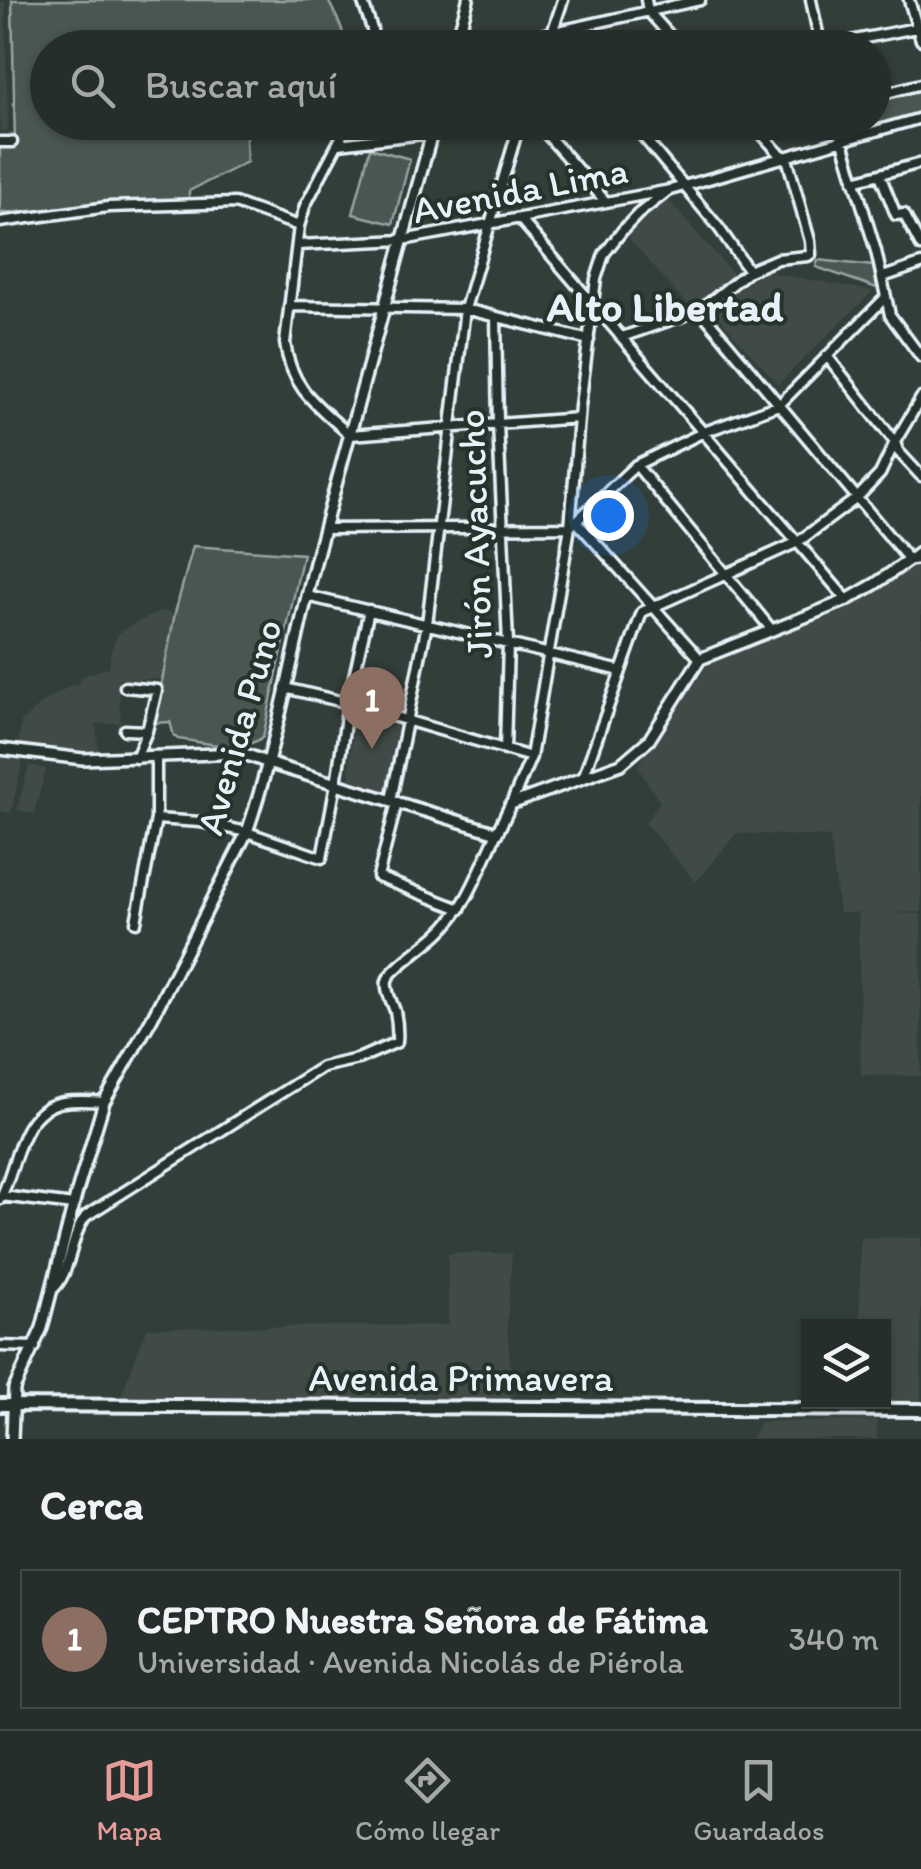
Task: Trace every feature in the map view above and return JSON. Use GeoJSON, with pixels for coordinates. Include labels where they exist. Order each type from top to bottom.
{"type":"FeatureCollection","features":[{"type":"Feature","properties":{"kind":"main road","name":"Avenida Primavera"},"geometry":{"type":"LineString","coordinates":[[6,1405],[921,1410]]}},
{"type":"Feature","properties":{"kind":"street"},"geometry":{"type":"LineString","coordinates":[[362,0],[372,30]]}},
{"type":"Feature","properties":{"kind":"street"},"geometry":{"type":"LineString","coordinates":[[460,30],[468,0]]}},
{"type":"Feature","properties":{"kind":"street"},"geometry":{"type":"LineString","coordinates":[[554,30],[564,0]]}},
{"type":"Feature","properties":{"kind":"street"},"geometry":{"type":"LineString","coordinates":[[646,0],[648,11],[664,30]]}},
{"type":"Feature","properties":{"kind":"street"},"geometry":{"type":"LineString","coordinates":[[562,30],[700,0]]}},
{"type":"Feature","properties":{"kind":"street"},"geometry":{"type":"LineString","coordinates":[[811,0],[815,30]]}},
{"type":"Feature","properties":{"kind":"street"},"geometry":{"type":"LineString","coordinates":[[908,0],[921,40]]}},
{"type":"Feature","properties":{"kind":"street"},"geometry":{"type":"LineString","coordinates":[[891,33],[919,27]]}},
{"type":"Feature","properties":{"kind":"street"},"geometry":{"type":"LineString","coordinates":[[891,92],[921,84]]}},
{"type":"Feature","properties":{"kind":"street","name":"Avenida Lima"},"geometry":{"type":"LineString","coordinates":[[891,127],[921,118]]}},
{"type":"Feature","properties":{"kind":"street"},"geometry":{"type":"LineString","coordinates":[[341,140],[305,206],[299,226],[285,342],[294,378],[306,395],[350,435],[579,418]]}},
{"type":"Feature","properties":{"kind":"street"},"geometry":{"type":"LineString","coordinates":[[339,144],[363,140]]}},
{"type":"Feature","properties":{"kind":"street","name":"Avenida Puno"},"geometry":{"type":"LineString","coordinates":[[12,1439],[6,1405],[35,1347],[104,1102],[152,1018],[247,832],[268,762],[324,528],[431,140]]}},
{"type":"Feature","properties":{"kind":"street"},"geometry":{"type":"LineString","coordinates":[[460,908],[377,874],[427,624],[465,309],[515,140]]}},
{"type":"Feature","properties":{"kind":"street"},"geometry":{"type":"LineString","coordinates":[[552,140],[606,202]]}},
{"type":"Feature","properties":{"kind":"street"},"geometry":{"type":"LineString","coordinates":[[647,140],[749,271]]}},
{"type":"Feature","properties":{"kind":"street"},"geometry":{"type":"LineString","coordinates":[[622,337],[700,310],[749,271],[778,259],[811,254],[788,158],[767,140]]}},
{"type":"Feature","properties":{"kind":"street","name":"Avenida Lima"},"geometry":{"type":"LineString","coordinates":[[298,245],[403,240],[669,190],[845,140]]}},
{"type":"Feature","properties":{"kind":"street"},"geometry":{"type":"LineString","coordinates":[[842,141],[883,277],[890,315],[921,356]]}},
{"type":"Feature","properties":{"kind":"street"},"geometry":{"type":"LineString","coordinates":[[0,142],[12,142]]}},
{"type":"Feature","properties":{"kind":"street"},"geometry":{"type":"LineString","coordinates":[[854,181],[921,164]]}},
{"type":"Feature","properties":{"kind":"street"},"geometry":{"type":"LineString","coordinates":[[880,174],[896,215],[904,214],[921,246]]}},
{"type":"Feature","properties":{"kind":"street"},"geometry":{"type":"LineString","coordinates":[[52,1290],[60,1284],[78,1226],[86,1216],[322,1068],[358,1059],[397,1042],[395,1012],[386,985],[388,975],[448,925],[460,908],[530,757],[572,521],[579,418],[596,278],[604,254],[622,231],[669,190]]}},
{"type":"Feature","properties":{"kind":"street"},"geometry":{"type":"LineString","coordinates":[[0,222],[108,207],[235,203],[299,226]]}},
{"type":"Feature","properties":{"kind":"street"},"geometry":{"type":"LineString","coordinates":[[520,218],[847,600]]}},
{"type":"Feature","properties":{"kind":"street"},"geometry":{"type":"LineString","coordinates":[[883,277],[921,264]]}},
{"type":"Feature","properties":{"kind":"street"},"geometry":{"type":"LineString","coordinates":[[324,528],[502,527],[572,521],[636,465],[704,432],[779,405],[886,297]]}},
{"type":"Feature","properties":{"kind":"street"},"geometry":{"type":"LineString","coordinates":[[289,306],[465,309],[589,340]]}},
{"type":"Feature","properties":{"kind":"street"},"geometry":{"type":"LineString","coordinates":[[700,310],[909,560]]}},
{"type":"Feature","properties":{"kind":"street","name":"Jirón Ayacucho"},"geometry":{"type":"LineString","coordinates":[[496,317],[508,644],[505,750]]}},
{"type":"Feature","properties":{"kind":"street"},"geometry":{"type":"LineString","coordinates":[[912,346],[921,338]]}},
{"type":"Feature","properties":{"kind":"street"},"geometry":{"type":"LineString","coordinates":[[827,356],[921,476]]}},
{"type":"Feature","properties":{"kind":"street"},"geometry":{"type":"LineString","coordinates":[[583,778],[642,612],[798,542],[857,498],[880,474],[921,398]]}},
{"type":"Feature","properties":{"kind":"street"},"geometry":{"type":"LineString","coordinates":[[636,465],[772,630]]}},
{"type":"Feature","properties":{"kind":"street"},"geometry":{"type":"LineString","coordinates":[[572,521],[700,659]]}},
{"type":"Feature","properties":{"kind":"street"},"geometry":{"type":"LineString","coordinates":[[511,804],[621,764],[649,740],[700,659],[847,600],[921,555]]}},
{"type":"Feature","properties":{"kind":"street"},"geometry":{"type":"LineString","coordinates":[[307,596],[620,671]]}},
{"type":"Feature","properties":{"kind":"street"},"geometry":{"type":"LineString","coordinates":[[156,819],[200,822],[247,832],[322,858],[348,703],[369,610]]}},
{"type":"Feature","properties":{"kind":"street"},"geometry":{"type":"LineString","coordinates":[[125,687],[157,690],[136,758]]}},
{"type":"Feature","properties":{"kind":"street"},"geometry":{"type":"LineString","coordinates":[[285,688],[530,757]]}},
{"type":"Feature","properties":{"kind":"street"},"geometry":{"type":"LineString","coordinates":[[125,730],[147,731]]}},
{"type":"Feature","properties":{"kind":"street"},"geometry":{"type":"LineString","coordinates":[[0,749],[69,759],[242,753],[496,834]]}},
{"type":"Feature","properties":{"kind":"street"},"geometry":{"type":"LineString","coordinates":[[136,922],[156,819],[156,756]]}},
{"type":"Feature","properties":{"kind":"street"},"geometry":{"type":"LineString","coordinates":[[73,1206],[1,1197],[30,1123],[45,1109],[61,1102],[104,1102]]}},
{"type":"Feature","properties":{"kind":"street"},"geometry":{"type":"LineString","coordinates":[[0,1346],[35,1347]]}},
{"type":"Feature","properties":{"kind":"shaded area"},"geometry":{"type":"Polygon","coordinates":[[[12,0],[328,0],[342,29],[30,30],[30,140],[246,140],[247,162],[189,191],[189,199],[3,213],[0,145],[15,144],[12,0]]]}},
{"type":"Feature","properties":{"kind":"shaded area"},"geometry":{"type":"Polygon","coordinates":[[[5,1],[8,130],[0,131],[0,3],[5,1]]]}},
{"type":"Feature","properties":{"kind":"shaded area"},"geometry":{"type":"Polygon","coordinates":[[[921,90],[921,113],[891,122],[891,98],[921,90]]]}},
{"type":"Feature","properties":{"kind":"shaded area"},"geometry":{"type":"Polygon","coordinates":[[[370,148],[410,159],[393,224],[353,214],[370,148]]]}},
{"type":"Feature","properties":{"kind":"shaded area"},"geometry":{"type":"Polygon","coordinates":[[[667,199],[734,275],[707,299],[688,306],[626,235],[667,199]]]}},
{"type":"Feature","properties":{"kind":"shaded area"},"geometry":{"type":"Polygon","coordinates":[[[818,260],[873,266],[877,288],[816,267],[818,260]]]}},
{"type":"Feature","properties":{"kind":"shaded area"},"geometry":{"type":"Polygon","coordinates":[[[766,272],[873,291],[778,384],[715,313],[741,287],[766,272]]]}},
{"type":"Feature","properties":{"kind":"shaded area"},"geometry":{"type":"Polygon","coordinates":[[[193,546],[303,554],[263,737],[244,745],[178,739],[170,722],[154,723],[175,613],[193,546]]]}},
{"type":"Feature","properties":{"kind":"shaded area"},"geometry":{"type":"Polygon","coordinates":[[[921,565],[921,912],[884,913],[921,914],[921,1076],[861,1075],[858,913],[839,913],[830,837],[737,833],[696,882],[645,823],[660,802],[637,766],[708,664],[860,600],[912,566],[921,565]]]}},
{"type":"Feature","properties":{"kind":"shaded area"},"geometry":{"type":"Polygon","coordinates":[[[162,611],[175,613],[162,679],[118,679],[121,723],[96,724],[99,752],[70,754],[18,747],[21,722],[41,703],[78,685],[82,676],[109,667],[118,634],[162,611]]]}},
{"type":"Feature","properties":{"kind":"shaded area"},"geometry":{"type":"Polygon","coordinates":[[[363,714],[392,721],[397,727],[385,790],[351,779],[354,717],[363,714]]]}},
{"type":"Feature","properties":{"kind":"shaded area"},"geometry":{"type":"Polygon","coordinates":[[[0,755],[23,760],[11,813],[0,811],[0,755]]]}},
{"type":"Feature","properties":{"kind":"shaded area"},"geometry":{"type":"Polygon","coordinates":[[[29,765],[46,769],[34,814],[17,810],[29,765]]]}},
{"type":"Feature","properties":{"kind":"shaded area"},"geometry":{"type":"Polygon","coordinates":[[[860,1237],[921,1238],[921,1401],[891,1401],[891,1319],[860,1319],[860,1237]]]}},
{"type":"Feature","properties":{"kind":"shaded area"},"geometry":{"type":"Polygon","coordinates":[[[448,1253],[512,1253],[507,1325],[513,1399],[119,1401],[147,1328],[448,1325],[448,1253]]]}},
{"type":"Feature","properties":{"kind":"shaded area"},"geometry":{"type":"Polygon","coordinates":[[[877,1420],[877,1439],[751,1439],[760,1422],[877,1420]]]}},
{"type":"Feature","properties":{"kind":"place","name":"CEPTRO Nuestra Señora de Fátima"},"geometry":{"type":"Point","coordinates":[372,749]}},
{"type":"Feature","properties":{"kind":"district","name":"Alto Libertad"},"geometry":{"type":"Point","coordinates":[665,306]}}]}
